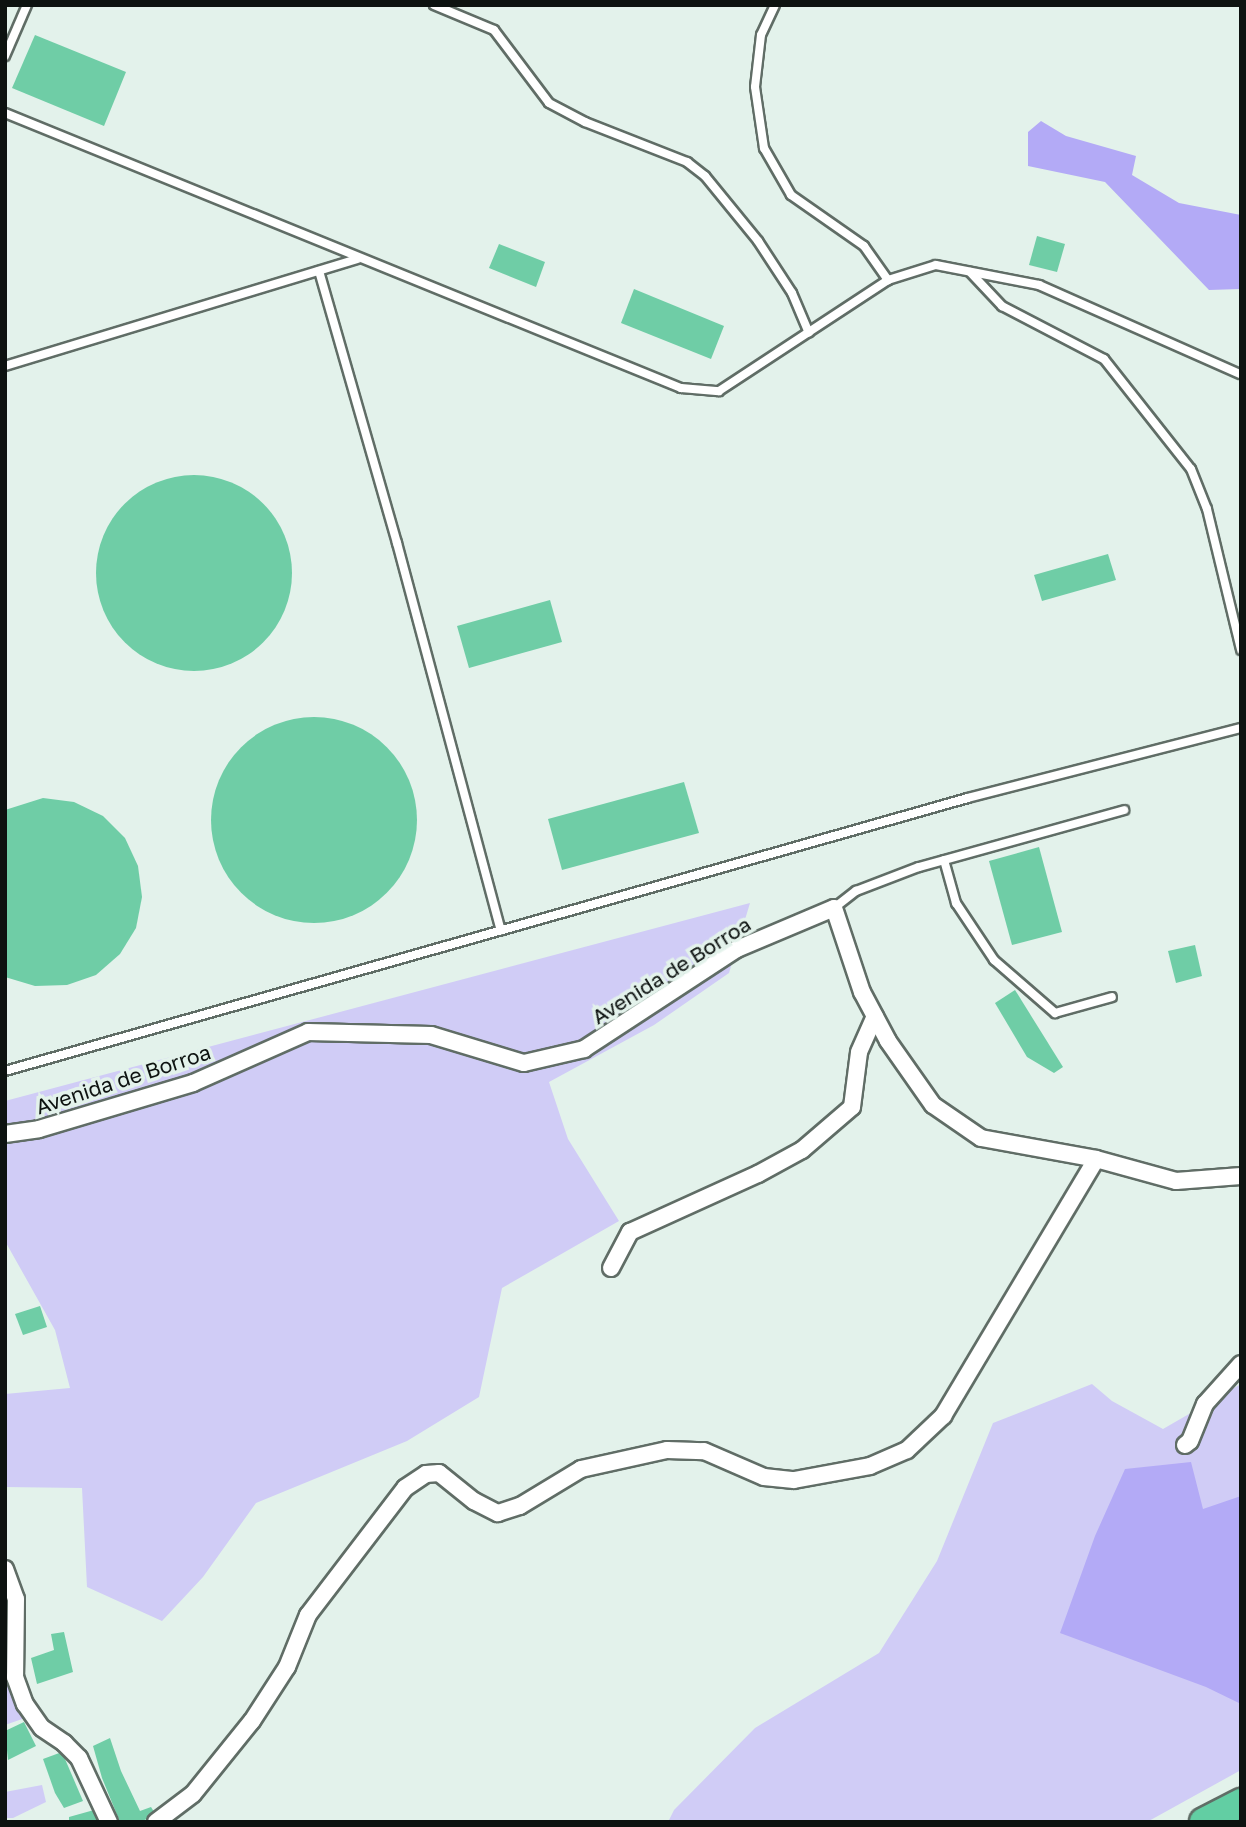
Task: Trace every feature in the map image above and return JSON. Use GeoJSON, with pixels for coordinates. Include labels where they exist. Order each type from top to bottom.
{"type":"FeatureCollection","features":[{"type":"Feature","properties":{"kind":"highway"},"geometry":{"type":"LineString","coordinates":[[1204,1822],[1241,1803]]}},
{"type":"Feature","properties":{"kind":"street"},"geometry":{"type":"LineString","coordinates":[[834,908],[862,992],[888,1041],[933,1105],[981,1138],[1096,1159],[1176,1181],[1241,1176]]}},
{"type":"Feature","properties":{"kind":"street","name":"Avenida de Borroa"},"geometry":{"type":"LineString","coordinates":[[5,1134],[39,1129],[193,1083],[308,1031],[431,1035],[524,1063],[584,1049],[737,949],[834,908]]}},
{"type":"Feature","properties":{"kind":"street"},"geometry":{"type":"LineString","coordinates":[[611,1268],[630,1232],[758,1174],[802,1150],[852,1107],[859,1052],[875,1016]]}},
{"type":"Feature","properties":{"kind":"street"},"geometry":{"type":"LineString","coordinates":[[156,1822],[193,1794],[252,1721],[287,1668],[308,1615],[405,1488],[426,1474],[439,1473],[474,1501],[498,1513],[520,1506],[581,1469],[667,1450],[704,1451],[764,1477],[794,1480],[870,1466],[907,1450],[943,1416],[1096,1159]]}},
{"type":"Feature","properties":{"kind":"street"},"geometry":{"type":"LineString","coordinates":[[1185,1445],[1190,1441],[1205,1404],[1241,1364]]}},
{"type":"Feature","properties":{"kind":"street"},"geometry":{"type":"LineString","coordinates":[[5,1571],[16,1599],[15,1677],[25,1704],[41,1728],[64,1743],[79,1758],[109,1822]]}},
{"type":"Feature","properties":{"kind":"lane"},"geometry":{"type":"LineString","coordinates":[[5,56],[27,5]]}},
{"type":"Feature","properties":{"kind":"lane"},"geometry":{"type":"LineString","coordinates":[[434,5],[494,30],[549,103],[585,122],[687,162],[705,176],[758,241],[792,293],[809,333]]}},
{"type":"Feature","properties":{"kind":"lane"},"geometry":{"type":"LineString","coordinates":[[775,5],[761,35],[755,86],[764,148],[792,195],[864,246],[888,280]]}},
{"type":"Feature","properties":{"kind":"lane"},"geometry":{"type":"LineString","coordinates":[[5,113],[358,259],[681,388],[719,391],[888,280],[936,265],[1039,285],[1240,374]]}},
{"type":"Feature","properties":{"kind":"lane"},"geometry":{"type":"LineString","coordinates":[[5,366],[358,259]]}},
{"type":"Feature","properties":{"kind":"lane"},"geometry":{"type":"LineString","coordinates":[[319,271],[397,542],[501,930]]}},
{"type":"Feature","properties":{"kind":"lane"},"geometry":{"type":"LineString","coordinates":[[969,271],[1002,306],[1104,359],[1191,469],[1207,509],[1241,650]]}},
{"type":"Feature","properties":{"kind":"lane"},"geometry":{"type":"LineString","coordinates":[[5,1071],[968,797],[1241,728]]}},
{"type":"Feature","properties":{"kind":"lane"},"geometry":{"type":"LineString","coordinates":[[834,908],[856,891],[944,860],[1124,810]]}},
{"type":"Feature","properties":{"kind":"lane"},"geometry":{"type":"LineString","coordinates":[[944,860],[956,903],[994,960],[1055,1013],[1112,997]]}},
{"type":"Feature","properties":{"kind":"shaded area"},"geometry":{"type":"Polygon","coordinates":[[[1041,121],[1066,136],[1136,156],[1132,175],[1179,203],[1241,215],[1241,289],[1209,290],[1105,182],[1028,166],[1028,132],[1041,121]]]}},
{"type":"Feature","properties":{"kind":"shaded area"},"geometry":{"type":"Polygon","coordinates":[[[750,903],[729,973],[654,1025],[549,1082],[568,1139],[619,1221],[502,1288],[479,1397],[407,1441],[256,1503],[203,1577],[162,1621],[87,1587],[82,1488],[5,1487],[5,1394],[70,1388],[55,1330],[5,1241],[5,1101],[750,903]]]}},
{"type":"Feature","properties":{"kind":"shaded area"},"geometry":{"type":"Polygon","coordinates":[[[1092,1384],[1112,1401],[1163,1429],[1241,1384],[1241,1770],[1147,1822],[668,1822],[674,1810],[755,1728],[879,1653],[937,1561],[993,1423],[1092,1384]]]}},
{"type":"Feature","properties":{"kind":"shaded area"},"geometry":{"type":"Polygon","coordinates":[[[1191,1462],[1203,1509],[1241,1496],[1241,1704],[1206,1687],[1060,1633],[1095,1536],[1125,1469],[1191,1462]]]}},
{"type":"Feature","properties":{"kind":"shaded area"},"geometry":{"type":"Polygon","coordinates":[[[9,1627],[15,1697],[25,1718],[5,1725],[5,1628],[9,1627]]]}},
{"type":"Feature","properties":{"kind":"shaded area"},"geometry":{"type":"Polygon","coordinates":[[[42,1785],[46,1802],[13,1818],[5,1818],[5,1792],[42,1785]]]}},
{"type":"Feature","properties":{"kind":"building"},"geometry":{"type":"Polygon","coordinates":[[[35,35],[126,72],[104,126],[12,88],[35,35]]]}},
{"type":"Feature","properties":{"kind":"building"},"geometry":{"type":"Polygon","coordinates":[[[1037,236],[1065,244],[1057,272],[1029,265],[1037,236]]]}},
{"type":"Feature","properties":{"kind":"building"},"geometry":{"type":"Polygon","coordinates":[[[499,244],[545,262],[536,287],[489,268],[499,244]]]}},
{"type":"Feature","properties":{"kind":"building"},"geometry":{"type":"Polygon","coordinates":[[[634,289],[724,326],[711,359],[621,323],[634,289]]]}},
{"type":"Feature","properties":{"kind":"building"},"geometry":{"type":"Polygon","coordinates":[[[194,475],[231,483],[263,504],[284,536],[292,573],[284,610],[263,642],[231,663],[194,671],[157,663],[125,642],[104,610],[96,573],[104,536],[125,504],[157,483],[194,475]]]}},
{"type":"Feature","properties":{"kind":"building"},"geometry":{"type":"Polygon","coordinates":[[[1108,554],[1116,580],[1042,601],[1034,575],[1108,554]]]}},
{"type":"Feature","properties":{"kind":"building"},"geometry":{"type":"Polygon","coordinates":[[[550,600],[562,642],[469,668],[457,626],[550,600]]]}},
{"type":"Feature","properties":{"kind":"building"},"geometry":{"type":"Polygon","coordinates":[[[314,717],[354,725],[387,747],[409,780],[417,820],[409,860],[387,893],[354,915],[314,923],[274,915],[241,893],[219,860],[211,820],[219,780],[241,747],[274,725],[314,717]]]}},
{"type":"Feature","properties":{"kind":"building"},"geometry":{"type":"Polygon","coordinates":[[[684,782],[699,833],[562,870],[548,819],[684,782]]]}},
{"type":"Feature","properties":{"kind":"building"},"geometry":{"type":"Polygon","coordinates":[[[43,798],[74,802],[103,816],[125,838],[138,866],[142,897],[136,928],[120,954],[96,975],[67,985],[35,986],[5,977],[5,810],[43,798]]]}},
{"type":"Feature","properties":{"kind":"building"},"geometry":{"type":"Polygon","coordinates":[[[1039,847],[1062,932],[1012,945],[989,861],[1039,847]]]}},
{"type":"Feature","properties":{"kind":"building"},"geometry":{"type":"Polygon","coordinates":[[[1195,945],[1202,976],[1176,983],[1168,951],[1195,945]]]}},
{"type":"Feature","properties":{"kind":"building"},"geometry":{"type":"Polygon","coordinates":[[[1015,990],[1063,1067],[1054,1073],[1027,1057],[995,1003],[1015,990]]]}},
{"type":"Feature","properties":{"kind":"building"},"geometry":{"type":"Polygon","coordinates":[[[40,1306],[47,1327],[23,1335],[15,1314],[40,1306]]]}},
{"type":"Feature","properties":{"kind":"building"},"geometry":{"type":"Polygon","coordinates":[[[5,1593],[10,1607],[9,1627],[5,1628],[5,1593]]]}},
{"type":"Feature","properties":{"kind":"building"},"geometry":{"type":"Polygon","coordinates":[[[64,1632],[73,1672],[37,1684],[31,1658],[54,1650],[51,1634],[64,1632]]]}},
{"type":"Feature","properties":{"kind":"building"},"geometry":{"type":"Polygon","coordinates":[[[24,1722],[36,1746],[8,1760],[5,1731],[24,1722]]]}},
{"type":"Feature","properties":{"kind":"building"},"geometry":{"type":"Polygon","coordinates":[[[110,1738],[121,1771],[140,1811],[151,1807],[156,1815],[140,1822],[120,1822],[102,1778],[93,1746],[110,1738]]]}},
{"type":"Feature","properties":{"kind":"building"},"geometry":{"type":"Polygon","coordinates":[[[62,1752],[83,1801],[64,1808],[55,1793],[43,1759],[62,1752]]]}},
{"type":"Feature","properties":{"kind":"building"},"geometry":{"type":"Polygon","coordinates":[[[94,1810],[98,1822],[69,1822],[69,1817],[94,1810]]]}}]}
